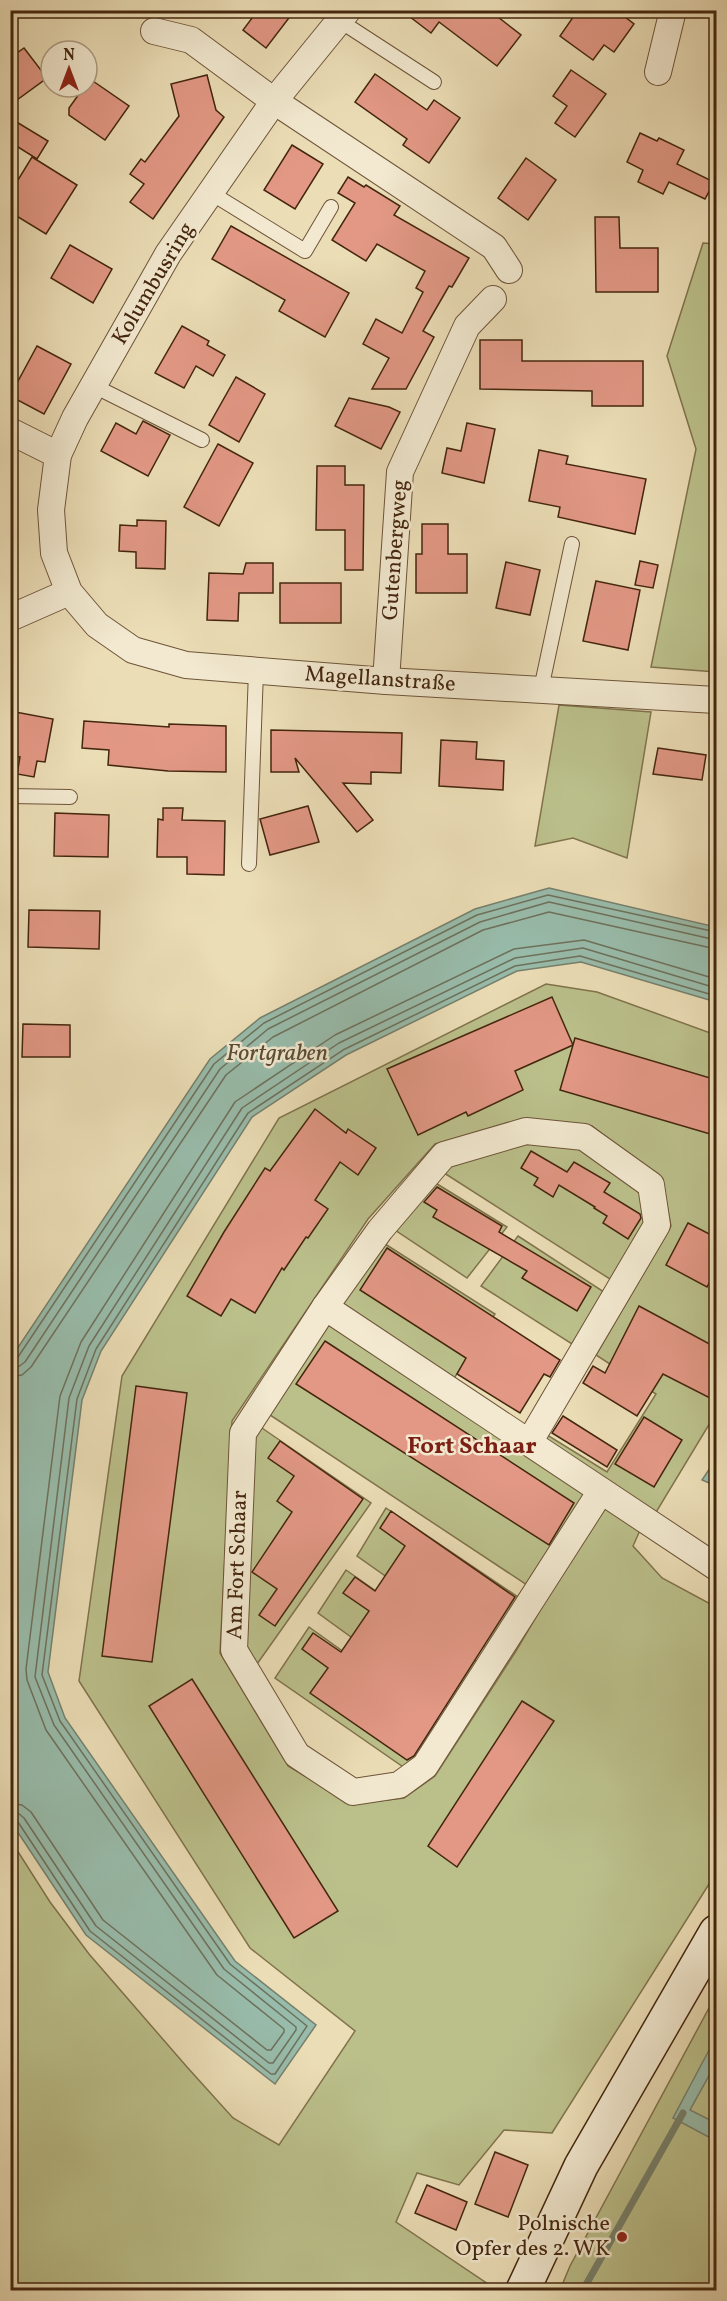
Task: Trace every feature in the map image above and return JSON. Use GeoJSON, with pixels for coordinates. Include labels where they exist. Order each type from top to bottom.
{"type":"FeatureCollection","features":[{"type":"Feature","properties":{"kind":"main road"},"geometry":{"type":"LineString","coordinates":[[523,2290],[581,2166],[717,1932]]}},
{"type":"Feature","properties":{"kind":"street"},"geometry":{"type":"LineString","coordinates":[[658,72],[673,10]]}},
{"type":"Feature","properties":{"kind":"street","name":"Kolumbusring"},"geometry":{"type":"LineString","coordinates":[[69,592],[54,553],[51,510],[58,455],[75,418],[168,254],[274,101],[344,16]]}},
{"type":"Feature","properties":{"kind":"street"},"geometry":{"type":"LineString","coordinates":[[154,31],[191,40],[274,101],[494,247],[509,270]]}},
{"type":"Feature","properties":{"kind":"street","name":"Gutenbergweg"},"geometry":{"type":"LineString","coordinates":[[386,681],[400,472],[467,326],[493,299]]}},
{"type":"Feature","properties":{"kind":"street"},"geometry":{"type":"LineString","coordinates":[[10,431],[58,455]]}},
{"type":"Feature","properties":{"kind":"street"},"geometry":{"type":"LineString","coordinates":[[10,618],[69,592]]}},
{"type":"Feature","properties":{"kind":"street","name":"Magellanstraße"},"geometry":{"type":"LineString","coordinates":[[69,592],[97,625],[133,650],[186,665],[386,681],[717,700]]}},
{"type":"Feature","properties":{"kind":"street","name":"Am Fort Schaar"},"geometry":{"type":"LineString","coordinates":[[530,1441],[657,1226],[651,1185],[584,1137],[526,1131],[444,1155],[380,1230],[325,1307],[243,1432],[234,1650],[297,1755],[353,1792],[399,1785],[424,1766],[601,1491]]}},
{"type":"Feature","properties":{"kind":"street"},"geometry":{"type":"LineString","coordinates":[[325,1307],[717,1567]]}},
{"type":"Feature","properties":{"kind":"lane"},"geometry":{"type":"LineString","coordinates":[[344,16],[434,82]]}},
{"type":"Feature","properties":{"kind":"lane"},"geometry":{"type":"LineString","coordinates":[[211,193],[305,251],[331,207]]}},
{"type":"Feature","properties":{"kind":"lane"},"geometry":{"type":"LineString","coordinates":[[94,386],[202,440]]}},
{"type":"Feature","properties":{"kind":"lane"},"geometry":{"type":"LineString","coordinates":[[541,689],[572,544]]}},
{"type":"Feature","properties":{"kind":"lane"},"geometry":{"type":"LineString","coordinates":[[249,864],[256,671]]}},
{"type":"Feature","properties":{"kind":"lane"},"geometry":{"type":"LineString","coordinates":[[10,796],[70,797]]}},
{"type":"Feature","properties":{"kind":"green space"},"geometry":{"type":"Polygon","coordinates":[[[703,243],[716,244],[716,672],[651,667],[696,449],[667,356],[703,243]]]}},
{"type":"Feature","properties":{"kind":"green space"},"geometry":{"type":"Polygon","coordinates":[[[559,705],[651,712],[627,858],[573,838],[535,846],[559,705]]]}},
{"type":"Feature","properties":{"kind":"green space"},"geometry":{"type":"Polygon","coordinates":[[[546,984],[597,992],[716,1035],[716,1413],[655,1514],[540,1438],[544,1433],[607,1472],[656,1394],[596,1355],[671,1226],[662,1180],[592,1126],[526,1119],[435,1144],[368,1219],[232,1421],[220,1653],[288,1766],[351,1804],[404,1798],[435,1776],[516,1651],[603,1503],[641,1528],[633,1546],[662,1578],[716,1607],[716,1873],[552,2133],[504,2130],[459,2185],[417,2173],[396,2222],[497,2290],[11,2290],[10,1839],[50,1902],[89,1954],[187,2067],[233,2118],[279,2145],[355,2031],[250,1948],[79,1681],[122,1376],[279,1118],[546,984]]]}},
{"type":"Feature","properties":{"kind":"green space"},"geometry":{"type":"Polygon","coordinates":[[[527,1141],[580,1145],[644,1191],[649,1222],[613,1281],[441,1171],[449,1162],[527,1141]]]}},
{"type":"Feature","properties":{"kind":"green space"},"geometry":{"type":"Polygon","coordinates":[[[429,1179],[507,1227],[467,1278],[392,1228],[429,1179]]]}},
{"type":"Feature","properties":{"kind":"green space"},"geometry":{"type":"Polygon","coordinates":[[[518,1236],[604,1292],[572,1344],[481,1286],[518,1236]]]}},
{"type":"Feature","properties":{"kind":"green space"},"geometry":{"type":"Polygon","coordinates":[[[382,1242],[495,1314],[453,1380],[338,1304],[382,1242]]]}},
{"type":"Feature","properties":{"kind":"green space"},"geometry":{"type":"Polygon","coordinates":[[[328,1322],[589,1495],[530,1587],[267,1413],[328,1322]]]}},
{"type":"Feature","properties":{"kind":"green space"},"geometry":{"type":"Polygon","coordinates":[[[259,1426],[371,1503],[257,1664],[244,1641],[254,1433],[259,1426]]]}},
{"type":"Feature","properties":{"kind":"green space"},"geometry":{"type":"Polygon","coordinates":[[[386,1508],[521,1599],[489,1649],[357,1556],[386,1508]]]}},
{"type":"Feature","properties":{"kind":"green space"},"geometry":{"type":"Polygon","coordinates":[[[346,1570],[483,1666],[453,1711],[318,1613],[346,1570]]]}},
{"type":"Feature","properties":{"kind":"green space"},"geometry":{"type":"Polygon","coordinates":[[[309,1627],[443,1723],[409,1771],[275,1678],[309,1627]]]}},
{"type":"Feature","properties":{"kind":"green space"},"geometry":{"type":"Polygon","coordinates":[[[716,1995],[716,2290],[560,2290],[570,2266],[716,1995]]]}},
{"type":"Feature","properties":{"kind":"water","name":"Fortgraben"},"geometry":{"type":"Polygon","coordinates":[[[549,888],[716,927],[716,1002],[581,962],[517,971],[346,1055],[252,1117],[101,1351],[82,1400],[48,1672],[65,1718],[235,1961],[316,2025],[275,2084],[86,1935],[11,1822],[11,1358],[210,1059],[260,1018],[475,909],[549,888]]]}},
{"type":"Feature","properties":{"kind":"water"},"geometry":{"type":"Polygon","coordinates":[[[716,1459],[716,1486],[702,1480],[716,1459]]]}},
{"type":"Feature","properties":{"kind":"water"},"geometry":{"type":"Polygon","coordinates":[[[716,2037],[716,2063],[690,2110],[716,2123],[716,2141],[673,2118],[716,2037]]]}},
{"type":"Feature","properties":{"kind":"building"},"geometry":{"type":"Polygon","coordinates":[[[258,10],[295,10],[266,48],[243,30],[258,10]]]}},
{"type":"Feature","properties":{"kind":"building"},"geometry":{"type":"Polygon","coordinates":[[[401,10],[489,10],[521,35],[497,66],[439,22],[431,33],[401,10]]]}},
{"type":"Feature","properties":{"kind":"building"},"geometry":{"type":"Polygon","coordinates":[[[578,10],[616,10],[634,24],[614,52],[604,45],[593,60],[560,36],[578,10]]]}},
{"type":"Feature","properties":{"kind":"building"},"geometry":{"type":"Polygon","coordinates":[[[24,48],[39,68],[39,84],[10,105],[10,58],[24,48]]]}},
{"type":"Feature","properties":{"kind":"building"},"geometry":{"type":"Polygon","coordinates":[[[571,70],[606,94],[575,137],[555,123],[567,106],[553,96],[571,70]]]}},
{"type":"Feature","properties":{"kind":"building"},"geometry":{"type":"Polygon","coordinates":[[[375,74],[427,110],[434,100],[460,118],[429,163],[403,145],[407,139],[355,102],[375,74]]]}},
{"type":"Feature","properties":{"kind":"building"},"geometry":{"type":"Polygon","coordinates":[[[207,75],[216,110],[224,117],[153,219],[130,202],[144,184],[130,174],[141,159],[145,162],[179,116],[171,84],[207,75]]]}},
{"type":"Feature","properties":{"kind":"building"},"geometry":{"type":"Polygon","coordinates":[[[99,85],[129,106],[105,140],[69,115],[69,108],[75,99],[99,99],[99,85]]]}},
{"type":"Feature","properties":{"kind":"building"},"geometry":{"type":"Polygon","coordinates":[[[10,118],[48,141],[37,159],[10,142],[10,118]]]}},
{"type":"Feature","properties":{"kind":"building"},"geometry":{"type":"Polygon","coordinates":[[[640,133],[657,141],[659,138],[684,150],[677,164],[714,182],[705,199],[669,182],[663,194],[638,182],[643,170],[627,162],[640,133]]]}},
{"type":"Feature","properties":{"kind":"building"},"geometry":{"type":"Polygon","coordinates":[[[292,145],[323,164],[295,209],[264,190],[292,145]]]}},
{"type":"Feature","properties":{"kind":"building"},"geometry":{"type":"Polygon","coordinates":[[[32,157],[77,185],[46,234],[10,212],[10,193],[32,157]]]}},
{"type":"Feature","properties":{"kind":"building"},"geometry":{"type":"Polygon","coordinates":[[[526,158],[556,180],[528,220],[498,198],[526,158]]]}},
{"type":"Feature","properties":{"kind":"building"},"geometry":{"type":"Polygon","coordinates":[[[348,177],[400,206],[394,215],[469,258],[452,287],[449,286],[423,331],[434,337],[406,389],[372,389],[389,358],[363,344],[376,319],[402,333],[423,292],[416,288],[425,271],[377,244],[366,261],[332,240],[355,203],[338,193],[348,177]]]}},
{"type":"Feature","properties":{"kind":"building"},"geometry":{"type":"Polygon","coordinates":[[[595,217],[619,217],[620,248],[658,248],[658,292],[596,292],[595,217]]]}},
{"type":"Feature","properties":{"kind":"building"},"geometry":{"type":"Polygon","coordinates":[[[231,226],[349,293],[325,337],[279,311],[285,300],[212,259],[231,226]]]}},
{"type":"Feature","properties":{"kind":"building"},"geometry":{"type":"Polygon","coordinates":[[[70,245],[112,269],[93,303],[51,278],[70,245]]]}},
{"type":"Feature","properties":{"kind":"building"},"geometry":{"type":"Polygon","coordinates":[[[182,326],[209,341],[207,345],[225,355],[213,376],[196,366],[184,388],[155,373],[182,326]]]}},
{"type":"Feature","properties":{"kind":"building"},"geometry":{"type":"Polygon","coordinates":[[[480,340],[522,340],[522,361],[643,361],[643,406],[592,406],[592,391],[480,389],[480,340]]]}},
{"type":"Feature","properties":{"kind":"building"},"geometry":{"type":"Polygon","coordinates":[[[37,346],[71,364],[44,414],[10,396],[37,346]]]}},
{"type":"Feature","properties":{"kind":"building"},"geometry":{"type":"Polygon","coordinates":[[[236,377],[265,394],[239,442],[209,425],[236,377]]]}},
{"type":"Feature","properties":{"kind":"building"},"geometry":{"type":"Polygon","coordinates":[[[349,398],[389,407],[400,412],[381,449],[335,426],[349,398]]]}},
{"type":"Feature","properties":{"kind":"building"},"geometry":{"type":"Polygon","coordinates":[[[143,421],[170,435],[148,476],[101,451],[116,423],[136,434],[143,421]]]}},
{"type":"Feature","properties":{"kind":"building"},"geometry":{"type":"Polygon","coordinates":[[[467,423],[495,429],[484,483],[442,473],[447,448],[461,451],[467,423]]]}},
{"type":"Feature","properties":{"kind":"building"},"geometry":{"type":"Polygon","coordinates":[[[218,444],[253,463],[219,526],[184,507],[218,444]]]}},
{"type":"Feature","properties":{"kind":"building"},"geometry":{"type":"Polygon","coordinates":[[[539,450],[568,456],[566,464],[646,479],[635,534],[558,517],[560,507],[529,501],[539,450]]]}},
{"type":"Feature","properties":{"kind":"building"},"geometry":{"type":"Polygon","coordinates":[[[317,466],[345,466],[345,485],[364,485],[363,570],[345,570],[345,530],[316,530],[317,466]]]}},
{"type":"Feature","properties":{"kind":"building"},"geometry":{"type":"Polygon","coordinates":[[[137,520],[166,521],[165,569],[136,568],[136,552],[119,551],[120,525],[137,526],[137,520]]]}},
{"type":"Feature","properties":{"kind":"building"},"geometry":{"type":"Polygon","coordinates":[[[422,524],[448,524],[448,554],[467,554],[467,593],[416,593],[416,554],[422,554],[422,524]]]}},
{"type":"Feature","properties":{"kind":"building"},"geometry":{"type":"Polygon","coordinates":[[[640,561],[658,565],[653,588],[635,585],[640,561]]]}},
{"type":"Feature","properties":{"kind":"building"},"geometry":{"type":"Polygon","coordinates":[[[506,562],[540,570],[530,615],[496,608],[506,562]]]}},
{"type":"Feature","properties":{"kind":"building"},"geometry":{"type":"Polygon","coordinates":[[[246,563],[273,563],[273,593],[239,593],[238,621],[207,620],[209,573],[243,574],[246,563]]]}},
{"type":"Feature","properties":{"kind":"building"},"geometry":{"type":"Polygon","coordinates":[[[596,581],[640,590],[628,650],[583,641],[596,581]]]}},
{"type":"Feature","properties":{"kind":"building"},"geometry":{"type":"Polygon","coordinates":[[[280,583],[341,583],[341,623],[280,623],[280,583]]]}},
{"type":"Feature","properties":{"kind":"building"},"geometry":{"type":"Polygon","coordinates":[[[10,711],[53,719],[45,762],[37,761],[34,777],[17,774],[20,757],[10,756],[10,711]]]}},
{"type":"Feature","properties":{"kind":"building"},"geometry":{"type":"Polygon","coordinates":[[[84,721],[169,727],[169,724],[226,726],[226,772],[168,771],[108,765],[109,750],[82,748],[84,721]]]}},
{"type":"Feature","properties":{"kind":"building"},"geometry":{"type":"Polygon","coordinates":[[[271,730],[402,733],[401,773],[371,772],[371,784],[343,783],[373,820],[357,832],[295,758],[299,772],[271,772],[271,730]]]}},
{"type":"Feature","properties":{"kind":"building"},"geometry":{"type":"Polygon","coordinates":[[[441,740],[477,742],[476,759],[504,761],[503,790],[439,786],[441,740]]]}},
{"type":"Feature","properties":{"kind":"building"},"geometry":{"type":"Polygon","coordinates":[[[658,748],[706,755],[702,780],[653,774],[658,748]]]}},
{"type":"Feature","properties":{"kind":"building"},"geometry":{"type":"Polygon","coordinates":[[[308,806],[319,842],[270,855],[260,819],[308,806]]]}},
{"type":"Feature","properties":{"kind":"building"},"geometry":{"type":"Polygon","coordinates":[[[163,808],[183,808],[182,820],[225,821],[224,875],[187,874],[187,857],[157,857],[158,819],[163,820],[163,808]]]}},
{"type":"Feature","properties":{"kind":"building"},"geometry":{"type":"Polygon","coordinates":[[[55,813],[109,815],[108,857],[54,856],[55,813]]]}},
{"type":"Feature","properties":{"kind":"building"},"geometry":{"type":"Polygon","coordinates":[[[29,910],[100,911],[99,949],[28,947],[29,910]]]}},
{"type":"Feature","properties":{"kind":"building"},"geometry":{"type":"Polygon","coordinates":[[[552,997],[573,1045],[515,1071],[523,1090],[468,1116],[466,1112],[418,1135],[387,1069],[552,997]]]}},
{"type":"Feature","properties":{"kind":"building"},"geometry":{"type":"Polygon","coordinates":[[[23,1024],[70,1025],[70,1057],[22,1057],[23,1024]]]}},
{"type":"Feature","properties":{"kind":"building"},"geometry":{"type":"Polygon","coordinates":[[[575,1038],[717,1080],[717,1136],[560,1090],[575,1038]]]}},
{"type":"Feature","properties":{"kind":"building"},"geometry":{"type":"Polygon","coordinates":[[[315,1109],[346,1133],[348,1129],[376,1148],[358,1175],[340,1162],[315,1200],[328,1209],[284,1270],[282,1268],[255,1313],[231,1299],[221,1316],[187,1296],[265,1168],[270,1171],[315,1109]]]}},
{"type":"Feature","properties":{"kind":"building"},"geometry":{"type":"Polygon","coordinates":[[[531,1151],[567,1172],[574,1162],[610,1183],[604,1192],[640,1214],[641,1218],[628,1239],[603,1223],[607,1216],[559,1185],[553,1197],[534,1185],[538,1178],[521,1168],[531,1151]]]}},
{"type":"Feature","properties":{"kind":"building"},"geometry":{"type":"Polygon","coordinates":[[[437,1187],[502,1226],[499,1232],[591,1287],[577,1311],[522,1278],[527,1271],[433,1217],[437,1210],[424,1202],[437,1187]]]}},
{"type":"Feature","properties":{"kind":"building"},"geometry":{"type":"Polygon","coordinates":[[[688,1223],[717,1238],[717,1268],[707,1287],[666,1265],[688,1223]]]}},
{"type":"Feature","properties":{"kind":"building"},"geometry":{"type":"Polygon","coordinates":[[[387,1248],[560,1360],[550,1377],[544,1374],[520,1413],[457,1374],[466,1358],[360,1290],[387,1248]]]}},
{"type":"Feature","properties":{"kind":"building"},"geometry":{"type":"Polygon","coordinates":[[[639,1306],[717,1348],[717,1385],[710,1398],[663,1374],[637,1416],[583,1383],[593,1366],[605,1373],[639,1306]]]}},
{"type":"Feature","properties":{"kind":"building"},"geometry":{"type":"Polygon","coordinates":[[[325,1341],[574,1503],[549,1545],[296,1384],[325,1341]]]}},
{"type":"Feature","properties":{"kind":"building"},"geometry":{"type":"Polygon","coordinates":[[[136,1386],[187,1393],[152,1662],[102,1656],[136,1386]]]}},
{"type":"Feature","properties":{"kind":"building"},"geometry":{"type":"Polygon","coordinates":[[[563,1416],[617,1450],[607,1467],[552,1433],[563,1416]]]}},
{"type":"Feature","properties":{"kind":"building"},"geometry":{"type":"Polygon","coordinates":[[[644,1417],[682,1440],[654,1487],[615,1464],[644,1417]]]}},
{"type":"Feature","properties":{"kind":"building"},"geometry":{"type":"Polygon","coordinates":[[[280,1441],[363,1499],[275,1626],[259,1615],[277,1589],[252,1572],[292,1512],[277,1501],[294,1476],[268,1458],[280,1441]]]}},
{"type":"Feature","properties":{"kind":"building"},"geometry":{"type":"Polygon","coordinates":[[[391,1511],[515,1597],[414,1756],[407,1760],[310,1693],[328,1668],[302,1649],[313,1633],[341,1652],[369,1611],[343,1593],[355,1577],[375,1591],[405,1546],[380,1528],[391,1511]]]}},
{"type":"Feature","properties":{"kind":"building"},"geometry":{"type":"Polygon","coordinates":[[[192,1679],[338,1911],[294,1938],[149,1706],[192,1679]]]}},
{"type":"Feature","properties":{"kind":"building"},"geometry":{"type":"Polygon","coordinates":[[[522,1701],[554,1721],[457,1867],[428,1846],[522,1701]]]}},
{"type":"Feature","properties":{"kind":"building"},"geometry":{"type":"Polygon","coordinates":[[[495,2152],[528,2165],[508,2217],[475,2204],[495,2152]]]}},
{"type":"Feature","properties":{"kind":"building"},"geometry":{"type":"Polygon","coordinates":[[[427,2185],[467,2202],[456,2230],[415,2213],[427,2185]]]}},
{"type":"Feature","properties":{"kind":"waterway"},"geometry":{"type":"LineString","coordinates":[[583,2290],[683,2113]]}},
{"type":"Feature","properties":{"kind":"place","name":"Polnische Opfer des 2. WK"},"geometry":{"type":"Point","coordinates":[622,2237]}},
{"type":"Feature","properties":{"kind":"district","name":"Fort Schaar"},"geometry":{"type":"Point","coordinates":[472,1447]}}]}
